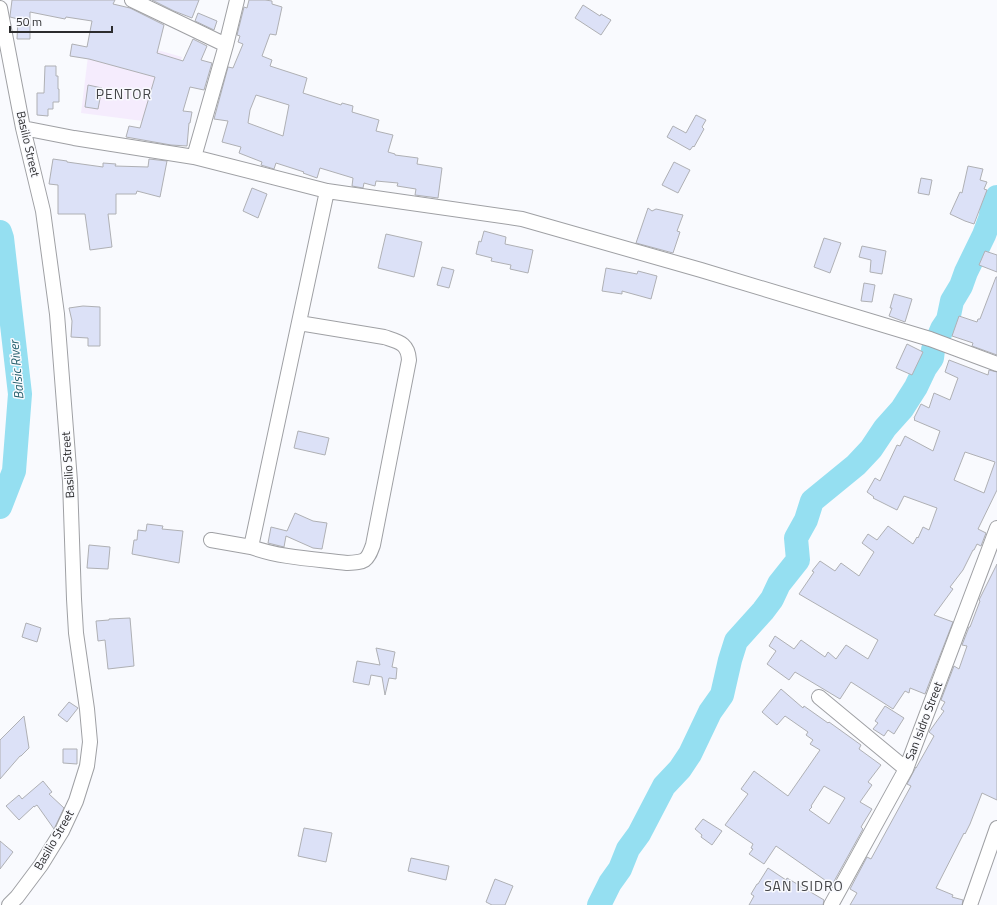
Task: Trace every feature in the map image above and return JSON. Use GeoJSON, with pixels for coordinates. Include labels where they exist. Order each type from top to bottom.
{"type":"FeatureCollection","features":[{"type":"Feature","properties":{"kind":"street"},"geometry":{"type":"LineString","coordinates":[[132,0],[148,3],[226,45]]}},
{"type":"Feature","properties":{"kind":"street"},"geometry":{"type":"LineString","coordinates":[[194,158],[226,45],[237,0]]}},
{"type":"Feature","properties":{"kind":"street","name":"Basilio Street"},"geometry":{"type":"LineString","coordinates":[[0,8],[23,128],[43,211],[58,314],[70,481],[76,634],[87,709],[90,742],[87,766],[76,801],[62,831],[41,866],[9,905]]}},
{"type":"Feature","properties":{"kind":"street"},"geometry":{"type":"LineString","coordinates":[[23,128],[194,158],[327,190],[522,219],[701,270],[930,339],[997,364]]}},
{"type":"Feature","properties":{"kind":"street"},"geometry":{"type":"LineString","coordinates":[[252,547],[327,190]]}},
{"type":"Feature","properties":{"kind":"street"},"geometry":{"type":"LineString","coordinates":[[211,540],[252,547],[280,555],[347,563],[365,560],[369,556],[373,545],[408,360],[408,352],[404,346],[397,341],[384,337],[299,323]]}},
{"type":"Feature","properties":{"kind":"street","name":"San Isidro Street"},"geometry":{"type":"LineString","coordinates":[[831,905],[906,769],[997,528]]}},
{"type":"Feature","properties":{"kind":"street"},"geometry":{"type":"LineString","coordinates":[[819,696],[906,769]]}},
{"type":"Feature","properties":{"kind":"street"},"geometry":{"type":"LineString","coordinates":[[970,905],[997,828]]}},
{"type":"Feature","properties":{"kind":"shaded area"},"geometry":{"type":"Polygon","coordinates":[[[90,40],[161,51],[182,57],[166,124],[81,113],[90,40]]]}},
{"type":"Feature","properties":{"kind":"building"},"geometry":{"type":"Polygon","coordinates":[[[12,0],[115,0],[113,4],[130,8],[164,25],[157,53],[183,61],[193,39],[207,46],[201,60],[212,63],[204,90],[190,87],[183,111],[192,112],[189,123],[187,146],[171,145],[126,137],[129,126],[140,128],[155,77],[89,59],[70,56],[72,44],[87,47],[92,21],[66,17],[65,19],[30,12],[30,39],[17,39],[18,19],[10,17],[12,0]]]}},
{"type":"Feature","properties":{"kind":"building"},"geometry":{"type":"Polygon","coordinates":[[[152,0],[199,0],[192,18],[152,0]]]}},
{"type":"Feature","properties":{"kind":"building"},"geometry":{"type":"Polygon","coordinates":[[[249,0],[272,1],[272,4],[282,7],[276,35],[270,34],[262,56],[272,60],[270,66],[307,78],[303,93],[341,105],[342,103],[353,106],[352,112],[379,120],[376,131],[393,135],[388,152],[395,155],[418,158],[417,164],[442,168],[438,198],[415,195],[416,189],[397,186],[398,183],[376,181],[375,186],[364,183],[363,188],[352,186],[353,178],[320,168],[317,178],[276,163],[274,169],[261,165],[262,162],[239,153],[241,147],[222,142],[228,121],[214,119],[228,67],[233,68],[243,44],[238,42],[240,36],[237,35],[244,7],[247,8],[249,0]],[[256,95],[250,110],[248,123],[283,136],[289,105],[256,95]]]}},
{"type":"Feature","properties":{"kind":"building"},"geometry":{"type":"Polygon","coordinates":[[[583,5],[600,16],[601,14],[611,20],[601,35],[575,18],[583,5]]]}},
{"type":"Feature","properties":{"kind":"building"},"geometry":{"type":"Polygon","coordinates":[[[198,13],[217,21],[214,30],[195,21],[198,13]]]}},
{"type":"Feature","properties":{"kind":"building"},"geometry":{"type":"Polygon","coordinates":[[[45,66],[56,66],[56,76],[58,76],[59,89],[59,102],[53,102],[53,109],[48,109],[48,116],[37,115],[37,93],[44,93],[45,66]]]}},
{"type":"Feature","properties":{"kind":"building"},"geometry":{"type":"Polygon","coordinates":[[[88,85],[102,88],[98,109],[85,107],[88,85]]]}},
{"type":"Feature","properties":{"kind":"building"},"geometry":{"type":"Polygon","coordinates":[[[696,115],[706,120],[702,127],[704,129],[694,147],[693,146],[690,150],[667,137],[673,126],[686,133],[696,115]]]}},
{"type":"Feature","properties":{"kind":"building"},"geometry":{"type":"Polygon","coordinates":[[[53,159],[103,167],[103,163],[116,164],[115,166],[148,167],[149,159],[167,161],[160,197],[137,191],[136,194],[116,194],[116,214],[108,214],[112,247],[90,250],[85,214],[58,214],[58,185],[49,184],[53,159]]]}},
{"type":"Feature","properties":{"kind":"building"},"geometry":{"type":"Polygon","coordinates":[[[674,162],[690,170],[678,193],[662,185],[674,162]]]}},
{"type":"Feature","properties":{"kind":"building"},"geometry":{"type":"Polygon","coordinates":[[[968,166],[983,169],[980,180],[987,182],[984,189],[987,190],[974,224],[950,214],[960,192],[962,193],[968,166]]]}},
{"type":"Feature","properties":{"kind":"building"},"geometry":{"type":"Polygon","coordinates":[[[921,178],[932,180],[929,195],[918,193],[921,178]]]}},
{"type":"Feature","properties":{"kind":"building"},"geometry":{"type":"Polygon","coordinates":[[[252,188],[267,194],[258,218],[243,211],[252,188]]]}},
{"type":"Feature","properties":{"kind":"building"},"geometry":{"type":"Polygon","coordinates":[[[648,208],[652,211],[656,209],[683,215],[677,231],[680,232],[673,253],[636,243],[648,208]]]}},
{"type":"Feature","properties":{"kind":"building"},"geometry":{"type":"Polygon","coordinates":[[[484,231],[506,237],[505,244],[533,250],[528,273],[510,269],[511,265],[491,261],[492,258],[476,254],[479,241],[481,242],[484,231]]]}},
{"type":"Feature","properties":{"kind":"building"},"geometry":{"type":"Polygon","coordinates":[[[386,234],[422,242],[414,277],[378,268],[386,234]]]}},
{"type":"Feature","properties":{"kind":"building"},"geometry":{"type":"Polygon","coordinates":[[[824,238],[841,243],[830,273],[814,267],[824,238]]]}},
{"type":"Feature","properties":{"kind":"building"},"geometry":{"type":"Polygon","coordinates":[[[862,246],[886,251],[882,274],[870,272],[871,260],[859,257],[862,246]]]}},
{"type":"Feature","properties":{"kind":"building"},"geometry":{"type":"Polygon","coordinates":[[[985,251],[997,255],[997,272],[979,265],[985,251]]]}},
{"type":"Feature","properties":{"kind":"building"},"geometry":{"type":"Polygon","coordinates":[[[442,267],[454,270],[449,288],[437,285],[442,267]]]}},
{"type":"Feature","properties":{"kind":"building"},"geometry":{"type":"Polygon","coordinates":[[[606,268],[637,274],[638,271],[657,276],[651,299],[622,291],[622,294],[602,291],[606,268]]]}},
{"type":"Feature","properties":{"kind":"building"},"geometry":{"type":"Polygon","coordinates":[[[996,277],[997,355],[972,346],[973,343],[952,336],[959,316],[977,322],[978,319],[980,319],[996,277]]]}},
{"type":"Feature","properties":{"kind":"building"},"geometry":{"type":"Polygon","coordinates":[[[864,283],[875,285],[872,302],[861,301],[864,283]]]}},
{"type":"Feature","properties":{"kind":"building"},"geometry":{"type":"Polygon","coordinates":[[[894,294],[912,299],[905,322],[889,316],[894,294]]]}},
{"type":"Feature","properties":{"kind":"building"},"geometry":{"type":"Polygon","coordinates":[[[83,306],[100,307],[100,346],[88,346],[88,338],[71,337],[72,321],[69,308],[83,306]]]}},
{"type":"Feature","properties":{"kind":"building"},"geometry":{"type":"Polygon","coordinates":[[[907,344],[923,352],[912,375],[896,368],[907,344]]]}},
{"type":"Feature","properties":{"kind":"building"},"geometry":{"type":"Polygon","coordinates":[[[949,360],[988,375],[989,370],[997,372],[997,490],[978,529],[986,533],[981,546],[977,544],[963,570],[950,587],[953,589],[934,615],[953,622],[925,694],[910,688],[909,693],[905,691],[893,709],[851,682],[840,699],[795,672],[789,680],[767,664],[776,651],[769,646],[775,636],[794,649],[801,640],[825,657],[828,652],[836,659],[846,645],[868,659],[878,640],[799,594],[814,572],[812,571],[820,561],[835,571],[841,563],[859,576],[874,552],[862,543],[868,534],[877,540],[888,526],[913,544],[917,537],[918,538],[923,527],[929,530],[937,508],[904,496],[897,510],[873,498],[874,497],[867,492],[875,478],[880,481],[897,445],[900,446],[905,436],[933,451],[940,431],[914,420],[914,418],[921,404],[929,408],[934,393],[950,400],[958,378],[945,372],[949,360]],[[965,452],[954,480],[984,493],[995,462],[965,452]]]}},
{"type":"Feature","properties":{"kind":"building"},"geometry":{"type":"Polygon","coordinates":[[[298,431],[329,438],[325,455],[294,448],[298,431]]]}},
{"type":"Feature","properties":{"kind":"building"},"geometry":{"type":"Polygon","coordinates":[[[295,513],[313,521],[327,523],[322,549],[313,548],[286,536],[284,547],[268,543],[271,527],[287,531],[295,513]]]}},
{"type":"Feature","properties":{"kind":"building"},"geometry":{"type":"Polygon","coordinates":[[[147,524],[163,526],[162,529],[183,531],[179,563],[132,554],[134,540],[137,540],[138,530],[146,531],[147,524]]]}},
{"type":"Feature","properties":{"kind":"building"},"geometry":{"type":"Polygon","coordinates":[[[89,545],[110,547],[108,569],[87,568],[89,545]]]}},
{"type":"Feature","properties":{"kind":"building"},"geometry":{"type":"Polygon","coordinates":[[[997,564],[997,800],[982,793],[970,824],[936,888],[953,895],[952,897],[963,900],[962,905],[850,905],[857,893],[850,889],[867,857],[871,859],[911,786],[907,784],[934,736],[929,732],[944,711],[941,709],[945,702],[941,700],[954,666],[959,669],[967,646],[962,645],[980,601],[979,600],[997,564]]]}},
{"type":"Feature","properties":{"kind":"building"},"geometry":{"type":"Polygon","coordinates":[[[130,618],[134,666],[108,669],[105,640],[98,641],[96,621],[130,618]]]}},
{"type":"Feature","properties":{"kind":"building"},"geometry":{"type":"Polygon","coordinates":[[[26,623],[41,628],[37,642],[22,637],[26,623]]]}},
{"type":"Feature","properties":{"kind":"building"},"geometry":{"type":"Polygon","coordinates":[[[376,648],[395,652],[392,667],[397,668],[396,679],[389,678],[385,695],[382,677],[371,675],[369,685],[353,682],[357,661],[380,665],[376,648]]]}},
{"type":"Feature","properties":{"kind":"building"},"geometry":{"type":"Polygon","coordinates":[[[781,689],[803,708],[804,706],[861,745],[859,749],[881,765],[868,782],[872,785],[860,802],[872,809],[861,827],[863,829],[832,885],[776,846],[764,864],[749,854],[753,849],[751,848],[753,844],[725,825],[748,794],[741,789],[754,771],[788,796],[820,750],[810,744],[813,740],[806,735],[808,732],[785,716],[777,725],[762,712],[781,689]],[[824,786],[809,810],[829,824],[845,798],[824,786]]]}},
{"type":"Feature","properties":{"kind":"building"},"geometry":{"type":"Polygon","coordinates":[[[69,702],[78,708],[67,722],[58,715],[69,702]]]}},
{"type":"Feature","properties":{"kind":"building"},"geometry":{"type":"Polygon","coordinates":[[[885,706],[904,718],[894,734],[888,730],[884,736],[873,729],[878,723],[875,721],[885,706]]]}},
{"type":"Feature","properties":{"kind":"building"},"geometry":{"type":"Polygon","coordinates":[[[24,716],[29,748],[0,779],[0,740],[24,716]]]}},
{"type":"Feature","properties":{"kind":"building"},"geometry":{"type":"Polygon","coordinates":[[[63,749],[77,749],[77,764],[63,763],[63,749]]]}},
{"type":"Feature","properties":{"kind":"building"},"geometry":{"type":"Polygon","coordinates":[[[43,781],[52,792],[49,794],[64,808],[54,829],[37,805],[19,820],[6,806],[19,795],[22,799],[43,781]]]}},
{"type":"Feature","properties":{"kind":"building"},"geometry":{"type":"Polygon","coordinates":[[[703,819],[722,831],[712,845],[701,837],[702,835],[695,829],[703,819]]]}},
{"type":"Feature","properties":{"kind":"building"},"geometry":{"type":"Polygon","coordinates":[[[304,828],[332,833],[326,862],[298,856],[304,828]]]}},
{"type":"Feature","properties":{"kind":"building"},"geometry":{"type":"Polygon","coordinates":[[[0,841],[13,852],[0,869],[0,841]]]}},
{"type":"Feature","properties":{"kind":"building"},"geometry":{"type":"Polygon","coordinates":[[[411,858],[449,866],[446,880],[408,871],[411,858]]]}},
{"type":"Feature","properties":{"kind":"building"},"geometry":{"type":"Polygon","coordinates":[[[768,868],[786,880],[787,878],[824,900],[823,905],[749,905],[754,896],[751,894],[768,868]]]}},
{"type":"Feature","properties":{"kind":"building"},"geometry":{"type":"Polygon","coordinates":[[[495,879],[513,886],[505,905],[492,905],[486,902],[495,879]]]}},
{"type":"Feature","properties":{"kind":"waterway"},"geometry":{"type":"LineString","coordinates":[[599,905],[610,883],[620,869],[628,849],[639,834],[664,786],[680,769],[690,754],[710,712],[722,695],[736,641],[763,611],[772,599],[779,584],[798,560],[796,538],[806,520],[812,501],[856,465],[871,449],[885,428],[902,409],[916,387],[925,368],[932,358],[933,350],[942,329],[948,320],[952,301],[961,286],[984,235],[997,197]]}},
{"type":"Feature","properties":{"kind":"waterway","name":"Balsic River"},"geometry":{"type":"LineString","coordinates":[[0,232],[2,238],[20,394],[14,471],[0,507]]}},
{"type":"Feature","properties":{"kind":"district","name":"PENTOR"},"geometry":{"type":"Point","coordinates":[124,94]}},
{"type":"Feature","properties":{"kind":"district","name":"SAN ISIDRO"},"geometry":{"type":"Point","coordinates":[804,886]}}]}
